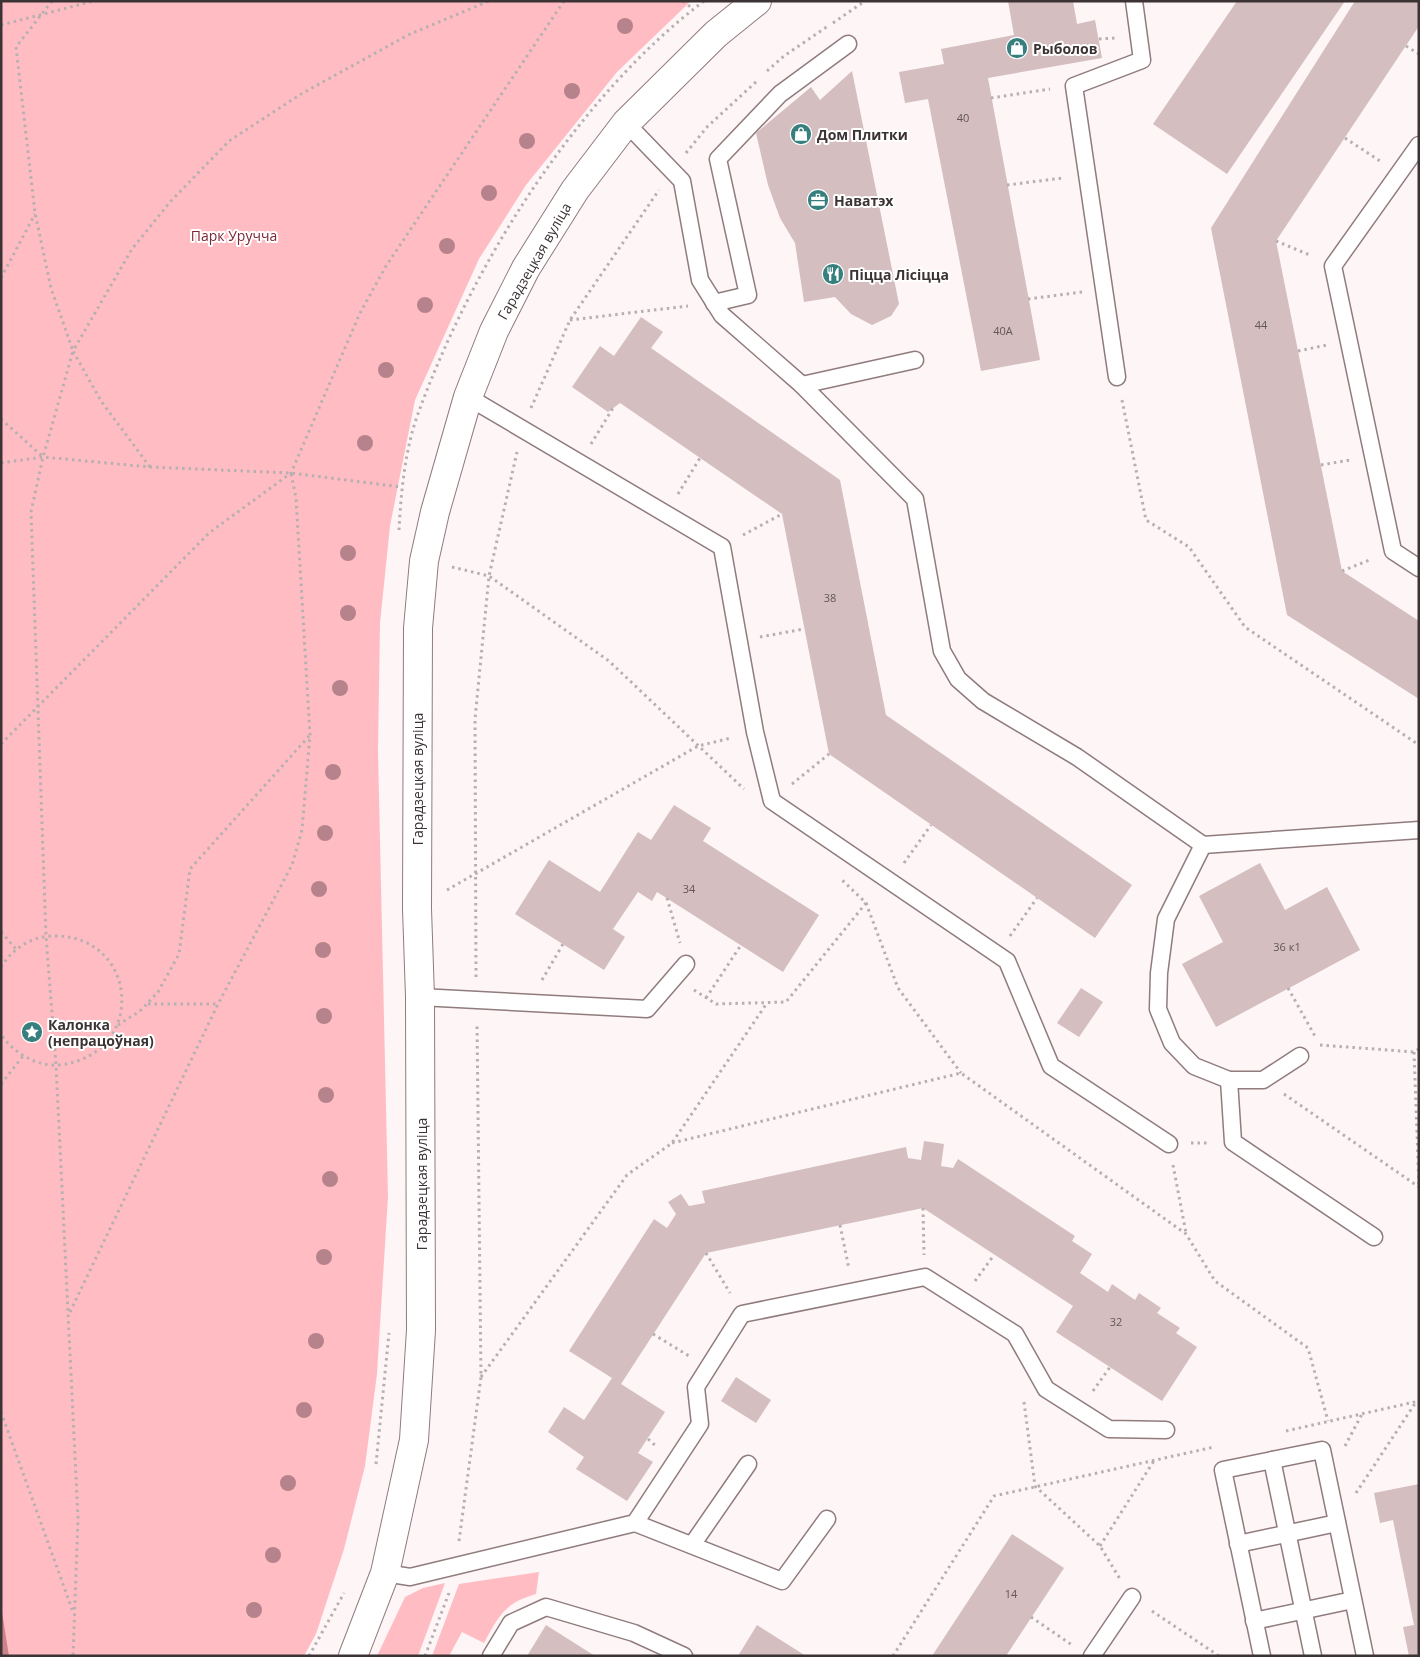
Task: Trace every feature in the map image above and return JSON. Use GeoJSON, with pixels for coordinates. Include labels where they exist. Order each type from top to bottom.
{"type":"FeatureCollection","features":[{"type":"Feature","properties":{"kind":"street","name":"Гарадзецкая вуліца"},"geometry":{"type":"LineString","coordinates":[[353,1656],[385,1573],[414,1440],[421,1330],[420,997],[417,909],[418,628],[424,561],[435,512],[468,397],[494,331],[526,268],[574,190],[626,122],[716,34],[757,1]]}},
{"type":"Feature","properties":{"kind":"lane"},"geometry":{"type":"LineString","coordinates":[[1117,377],[1074,86],[1142,60],[1134,1]]}},
{"type":"Feature","properties":{"kind":"lane"},"geometry":{"type":"LineString","coordinates":[[714,303],[748,295],[718,159],[780,94],[848,44]]}},
{"type":"Feature","properties":{"kind":"lane"},"geometry":{"type":"LineString","coordinates":[[626,122],[682,181],[700,280],[722,315],[802,385],[915,499],[942,651],[958,680],[983,701],[1078,757],[1203,845],[1419,830]]}},
{"type":"Feature","properties":{"kind":"lane"},"geometry":{"type":"LineString","coordinates":[[1419,145],[1333,266],[1392,551],[1419,568]]}},
{"type":"Feature","properties":{"kind":"lane"},"geometry":{"type":"LineString","coordinates":[[802,385],[915,360]]}},
{"type":"Feature","properties":{"kind":"lane"},"geometry":{"type":"LineString","coordinates":[[468,397],[722,547],[755,732],[772,801],[1007,961],[1051,1066],[1169,1144]]}},
{"type":"Feature","properties":{"kind":"lane"},"geometry":{"type":"LineString","coordinates":[[1203,845],[1166,919],[1159,973],[1158,1009],[1172,1043],[1194,1066],[1229,1080],[1264,1080],[1300,1056]]}},
{"type":"Feature","properties":{"kind":"lane"},"geometry":{"type":"LineString","coordinates":[[420,997],[647,1009],[686,964]]}},
{"type":"Feature","properties":{"kind":"lane"},"geometry":{"type":"LineString","coordinates":[[1229,1080],[1233,1142],[1374,1237]]}},
{"type":"Feature","properties":{"kind":"lane"},"geometry":{"type":"LineString","coordinates":[[635,1523],[700,1424],[696,1387],[742,1314],[925,1277],[1015,1334],[1046,1389],[1109,1429],[1166,1430]]}},
{"type":"Feature","properties":{"kind":"lane"},"geometry":{"type":"LineString","coordinates":[[1262,1656],[1223,1470],[1322,1450],[1365,1656]]}},
{"type":"Feature","properties":{"kind":"lane"},"geometry":{"type":"LineString","coordinates":[[1272,1460],[1313,1656]]}},
{"type":"Feature","properties":{"kind":"lane"},"geometry":{"type":"LineString","coordinates":[[692,1545],[748,1464]]}},
{"type":"Feature","properties":{"kind":"lane"},"geometry":{"type":"LineString","coordinates":[[385,1573],[410,1576],[635,1523],[782,1581],[827,1519]]}},
{"type":"Feature","properties":{"kind":"lane"},"geometry":{"type":"LineString","coordinates":[[1238,1544],[1337,1523]]}},
{"type":"Feature","properties":{"kind":"lane"},"geometry":{"type":"LineString","coordinates":[[1086,1653],[1132,1598]]}},
{"type":"Feature","properties":{"kind":"lane"},"geometry":{"type":"LineString","coordinates":[[1254,1621],[1353,1600]]}},
{"type":"Feature","properties":{"kind":"lane"},"geometry":{"type":"LineString","coordinates":[[491,1656],[511,1623],[546,1607],[634,1633],[684,1656]]}},
{"type":"Feature","properties":{"kind":"path"},"geometry":{"type":"LineString","coordinates":[[52,1],[16,46],[35,213],[51,288],[73,351],[101,401],[150,467]]}},
{"type":"Feature","properties":{"kind":"path"},"geometry":{"type":"LineString","coordinates":[[1,25],[94,1]]}},
{"type":"Feature","properties":{"kind":"path"},"geometry":{"type":"LineString","coordinates":[[73,1656],[78,1518],[56,1065],[46,936],[31,512],[43,457],[73,351],[132,249],[170,202],[229,141],[301,94],[410,34],[489,1]]}},
{"type":"Feature","properties":{"kind":"path"},"geometry":{"type":"LineString","coordinates":[[1,744],[209,533],[291,473],[360,313],[386,266],[564,1]]}},
{"type":"Feature","properties":{"kind":"path"},"geometry":{"type":"LineString","coordinates":[[683,1],[693,9]]}},
{"type":"Feature","properties":{"kind":"path"},"geometry":{"type":"LineString","coordinates":[[425,1656],[452,1585],[456,1566],[481,1377],[476,1000],[475,719],[490,576],[522,430],[570,320],[673,171],[707,127],[784,56],[865,1]]}},
{"type":"Feature","properties":{"kind":"path"},"geometry":{"type":"LineString","coordinates":[[1406,46],[1419,54]]}},
{"type":"Feature","properties":{"kind":"path"},"geometry":{"type":"LineString","coordinates":[[991,98],[1074,86]]}},
{"type":"Feature","properties":{"kind":"path"},"geometry":{"type":"LineString","coordinates":[[1345,138],[1398,173]]}},
{"type":"Feature","properties":{"kind":"path"},"geometry":{"type":"LineString","coordinates":[[1006,185],[1086,176]]}},
{"type":"Feature","properties":{"kind":"path"},"geometry":{"type":"LineString","coordinates":[[1,278],[35,213]]}},
{"type":"Feature","properties":{"kind":"path"},"geometry":{"type":"LineString","coordinates":[[1276,241],[1333,266]]}},
{"type":"Feature","properties":{"kind":"path"},"geometry":{"type":"LineString","coordinates":[[1028,299],[1104,289]]}},
{"type":"Feature","properties":{"kind":"path"},"geometry":{"type":"LineString","coordinates":[[570,320],[714,303]]}},
{"type":"Feature","properties":{"kind":"path"},"geometry":{"type":"LineString","coordinates":[[1117,377],[1146,520],[1190,547],[1245,627],[1419,744]]}},
{"type":"Feature","properties":{"kind":"path"},"geometry":{"type":"LineString","coordinates":[[579,464],[614,408]]}},
{"type":"Feature","properties":{"kind":"path"},"geometry":{"type":"LineString","coordinates":[[1,419],[43,457]]}},
{"type":"Feature","properties":{"kind":"path"},"geometry":{"type":"LineString","coordinates":[[1321,465],[1373,456]]}},
{"type":"Feature","properties":{"kind":"path"},"geometry":{"type":"LineString","coordinates":[[1,463],[43,457],[150,467],[291,473],[401,488]]}},
{"type":"Feature","properties":{"kind":"path"},"geometry":{"type":"LineString","coordinates":[[666,514],[700,458]]}},
{"type":"Feature","properties":{"kind":"path"},"geometry":{"type":"LineString","coordinates":[[69,1314],[218,1004],[292,865],[302,830],[310,735],[296,498],[291,473]]}},
{"type":"Feature","properties":{"kind":"path"},"geometry":{"type":"LineString","coordinates":[[722,547],[782,514]]}},
{"type":"Feature","properties":{"kind":"path"},"geometry":{"type":"LineString","coordinates":[[1342,571],[1392,551]]}},
{"type":"Feature","properties":{"kind":"path"},"geometry":{"type":"LineString","coordinates":[[490,576],[609,661],[749,794]]}},
{"type":"Feature","properties":{"kind":"path"},"geometry":{"type":"LineString","coordinates":[[739,640],[804,628]]}},
{"type":"Feature","properties":{"kind":"path"},"geometry":{"type":"LineString","coordinates":[[417,909],[476,871],[698,746],[755,732]]}},
{"type":"Feature","properties":{"kind":"path"},"geometry":{"type":"LineString","coordinates":[[118,1025],[140,1012],[148,1004],[158,992],[178,954],[190,869],[310,735]]}},
{"type":"Feature","properties":{"kind":"path"},"geometry":{"type":"LineString","coordinates":[[772,801],[829,754]]}},
{"type":"Feature","properties":{"kind":"path"},"geometry":{"type":"LineString","coordinates":[[891,882],[931,824]]}},
{"type":"Feature","properties":{"kind":"path"},"geometry":{"type":"LineString","coordinates":[[837,875],[866,902],[898,988],[961,1073],[1186,1234]]}},
{"type":"Feature","properties":{"kind":"path"},"geometry":{"type":"LineString","coordinates":[[666,898],[686,964]]}},
{"type":"Feature","properties":{"kind":"path"},"geometry":{"type":"LineString","coordinates":[[997,955],[1037,898]]}},
{"type":"Feature","properties":{"kind":"path"},"geometry":{"type":"LineString","coordinates":[[675,977],[716,1004],[786,1002],[866,902]]}},
{"type":"Feature","properties":{"kind":"path"},"geometry":{"type":"LineString","coordinates":[[1,932],[16,949]]}},
{"type":"Feature","properties":{"kind":"path"},"geometry":{"type":"LineString","coordinates":[[1,967],[16,949],[30,940],[46,936],[67,936],[88,942],[106,956],[118,975],[121,987],[121,1012],[118,1025],[108,1041],[94,1054],[76,1062],[56,1065],[39,1063],[23,1056],[1,1034]]}},
{"type":"Feature","properties":{"kind":"path"},"geometry":{"type":"LineString","coordinates":[[528,1003],[563,944]]}},
{"type":"Feature","properties":{"kind":"path"},"geometry":{"type":"LineString","coordinates":[[706,998],[741,946]]}},
{"type":"Feature","properties":{"kind":"path"},"geometry":{"type":"LineString","coordinates":[[1288,988],[1320,1045],[1414,1052],[1419,1049]]}},
{"type":"Feature","properties":{"kind":"path"},"geometry":{"type":"LineString","coordinates":[[481,1377],[627,1175],[672,1142],[767,1002]]}},
{"type":"Feature","properties":{"kind":"path"},"geometry":{"type":"LineString","coordinates":[[148,1004],[218,1004]]}},
{"type":"Feature","properties":{"kind":"path"},"geometry":{"type":"LineString","coordinates":[[1264,1080],[1419,1188],[1414,1052]]}},
{"type":"Feature","properties":{"kind":"path"},"geometry":{"type":"LineString","coordinates":[[1,1084],[23,1056]]}},
{"type":"Feature","properties":{"kind":"path"},"geometry":{"type":"LineString","coordinates":[[672,1142],[961,1073]]}},
{"type":"Feature","properties":{"kind":"path"},"geometry":{"type":"LineString","coordinates":[[1233,1142],[1169,1144],[1186,1234],[1215,1281],[1308,1348],[1328,1421]]}},
{"type":"Feature","properties":{"kind":"path"},"geometry":{"type":"LineString","coordinates":[[923,1208],[925,1277]]}},
{"type":"Feature","properties":{"kind":"path"},"geometry":{"type":"LineString","coordinates":[[840,1225],[854,1292]]}},
{"type":"Feature","properties":{"kind":"path"},"geometry":{"type":"LineString","coordinates":[[706,1253],[742,1314]]}},
{"type":"Feature","properties":{"kind":"path"},"geometry":{"type":"LineString","coordinates":[[962,1300],[994,1255]]}},
{"type":"Feature","properties":{"kind":"path"},"geometry":{"type":"LineString","coordinates":[[653,1334],[708,1367]]}},
{"type":"Feature","properties":{"kind":"path"},"geometry":{"type":"LineString","coordinates":[[1024,1401],[1036,1486]]}},
{"type":"Feature","properties":{"kind":"path"},"geometry":{"type":"LineString","coordinates":[[1280,1432],[1417,1401]]}},
{"type":"Feature","properties":{"kind":"path"},"geometry":{"type":"LineString","coordinates":[[1337,1523],[1417,1401]]}},
{"type":"Feature","properties":{"kind":"path"},"geometry":{"type":"LineString","coordinates":[[1,1412],[74,1615]]}},
{"type":"Feature","properties":{"kind":"path"},"geometry":{"type":"LineString","coordinates":[[1100,1546],[1155,1460],[1166,1430]]}},
{"type":"Feature","properties":{"kind":"path"},"geometry":{"type":"LineString","coordinates":[[893,1656],[994,1496],[1222,1445]]}},
{"type":"Feature","properties":{"kind":"path"},"geometry":{"type":"LineString","coordinates":[[1031,1617],[1086,1653]]}},
{"type":"Feature","properties":{"kind":"green space","name":"Парк Уручча"},"geometry":{"type":"Polygon","coordinates":[[[1,1],[691,1],[617,72],[526,185],[479,259],[415,400],[390,526],[380,623],[378,752],[388,1196],[377,1374],[365,1466],[344,1549],[316,1634],[304,1656],[1,1656],[1,1]]]}},
{"type":"Feature","properties":{"kind":"green space"},"geometry":{"type":"Polygon","coordinates":[[[539,1572],[536,1594],[517,1602],[504,1611],[484,1643],[462,1632],[449,1656],[432,1656],[459,1584],[539,1572]]]}},
{"type":"Feature","properties":{"kind":"green space"},"geometry":{"type":"Polygon","coordinates":[[[445,1583],[418,1656],[377,1656],[405,1597],[423,1588],[445,1583]]]}},
{"type":"Feature","properties":{"kind":"shaded area"},"geometry":{"type":"Polygon","coordinates":[[[1,1606],[9,1656],[1,1656],[1,1606]]]}},
{"type":"Feature","properties":{"kind":"building"},"geometry":{"type":"Polygon","coordinates":[[[1008,1],[1073,1],[1077,24],[1095,20],[1102,58],[988,78],[1040,360],[981,371],[928,99],[905,103],[899,72],[944,64],[941,49],[1014,35],[1008,1]]]}},
{"type":"Feature","properties":{"kind":"building"},"geometry":{"type":"Polygon","coordinates":[[[1237,1],[1345,1],[1227,174],[1153,124],[1237,1]]]}},
{"type":"Feature","properties":{"kind":"building"},"geometry":{"type":"Polygon","coordinates":[[[1355,1],[1419,1],[1419,26],[1276,241],[1342,571],[1419,621],[1419,699],[1287,615],[1211,228],[1355,1]]]}},
{"type":"Feature","properties":{"kind":"building"},"geometry":{"type":"Polygon","coordinates":[[[852,71],[899,304],[891,316],[872,325],[851,314],[835,297],[804,302],[795,243],[780,218],[768,185],[756,133],[811,87],[820,100],[852,71]]]}},
{"type":"Feature","properties":{"kind":"building"},"geometry":{"type":"Polygon","coordinates":[[[641,317],[663,332],[651,348],[840,480],[886,715],[1132,885],[1095,938],[829,754],[782,514],[620,403],[608,412],[572,387],[600,346],[614,356],[641,317]]]}},
{"type":"Feature","properties":{"kind":"building"},"geometry":{"type":"Polygon","coordinates":[[[674,805],[711,828],[703,841],[819,915],[783,972],[657,892],[652,901],[638,892],[613,929],[625,937],[604,970],[515,914],[549,860],[600,892],[638,832],[651,840],[674,805]]]}},
{"type":"Feature","properties":{"kind":"building"},"geometry":{"type":"Polygon","coordinates":[[[1260,863],[1285,910],[1327,887],[1360,950],[1216,1027],[1182,964],[1223,942],[1199,896],[1260,863]]]}},
{"type":"Feature","properties":{"kind":"building"},"geometry":{"type":"Polygon","coordinates":[[[1081,988],[1103,1002],[1079,1037],[1057,1023],[1081,988]]]}},
{"type":"Feature","properties":{"kind":"building"},"geometry":{"type":"Polygon","coordinates":[[[924,1141],[944,1144],[941,1166],[953,1168],[958,1159],[1075,1236],[1072,1241],[1092,1254],[1080,1273],[1108,1292],[1112,1284],[1135,1300],[1139,1293],[1161,1308],[1157,1313],[1180,1328],[1176,1333],[1197,1347],[1162,1401],[1056,1332],[1073,1306],[923,1208],[706,1253],[621,1384],[665,1412],[638,1453],[653,1462],[627,1501],[576,1469],[584,1457],[548,1432],[564,1407],[584,1420],[612,1378],[569,1351],[654,1219],[667,1228],[676,1214],[668,1202],[681,1194],[689,1206],[705,1203],[702,1191],[906,1147],[908,1158],[921,1160],[924,1141]]]}},
{"type":"Feature","properties":{"kind":"building"},"geometry":{"type":"Polygon","coordinates":[[[736,1377],[771,1400],[756,1423],[721,1401],[736,1377]]]}},
{"type":"Feature","properties":{"kind":"building"},"geometry":{"type":"Polygon","coordinates":[[[1419,1484],[1419,1655],[1409,1656],[1403,1627],[1414,1625],[1393,1520],[1380,1523],[1374,1493],[1419,1484]]]}},
{"type":"Feature","properties":{"kind":"building"},"geometry":{"type":"Polygon","coordinates":[[[1012,1534],[1064,1568],[1006,1656],[932,1656],[1012,1534]]]}},
{"type":"Feature","properties":{"kind":"building"},"geometry":{"type":"Polygon","coordinates":[[[546,1625],[595,1656],[527,1656],[546,1625]]]}},
{"type":"Feature","properties":{"kind":"building"},"geometry":{"type":"Polygon","coordinates":[[[757,1625],[806,1656],[738,1656],[757,1625]]]}},
{"type":"Feature","properties":{"kind":"place","name":"Рыболов"},"geometry":{"type":"Point","coordinates":[1017,48]}},
{"type":"Feature","properties":{"kind":"place","name":"Дом Плитки"},"geometry":{"type":"Point","coordinates":[801,134]}},
{"type":"Feature","properties":{"kind":"place","name":"Наватэх"},"geometry":{"type":"Point","coordinates":[818,200]}},
{"type":"Feature","properties":{"kind":"place","name":"Піцца Лісіцца"},"geometry":{"type":"Point","coordinates":[833,274]}},
{"type":"Feature","properties":{"kind":"place","name":"Калонка (непрацоўная)"},"geometry":{"type":"Point","coordinates":[32,1032]}}]}
